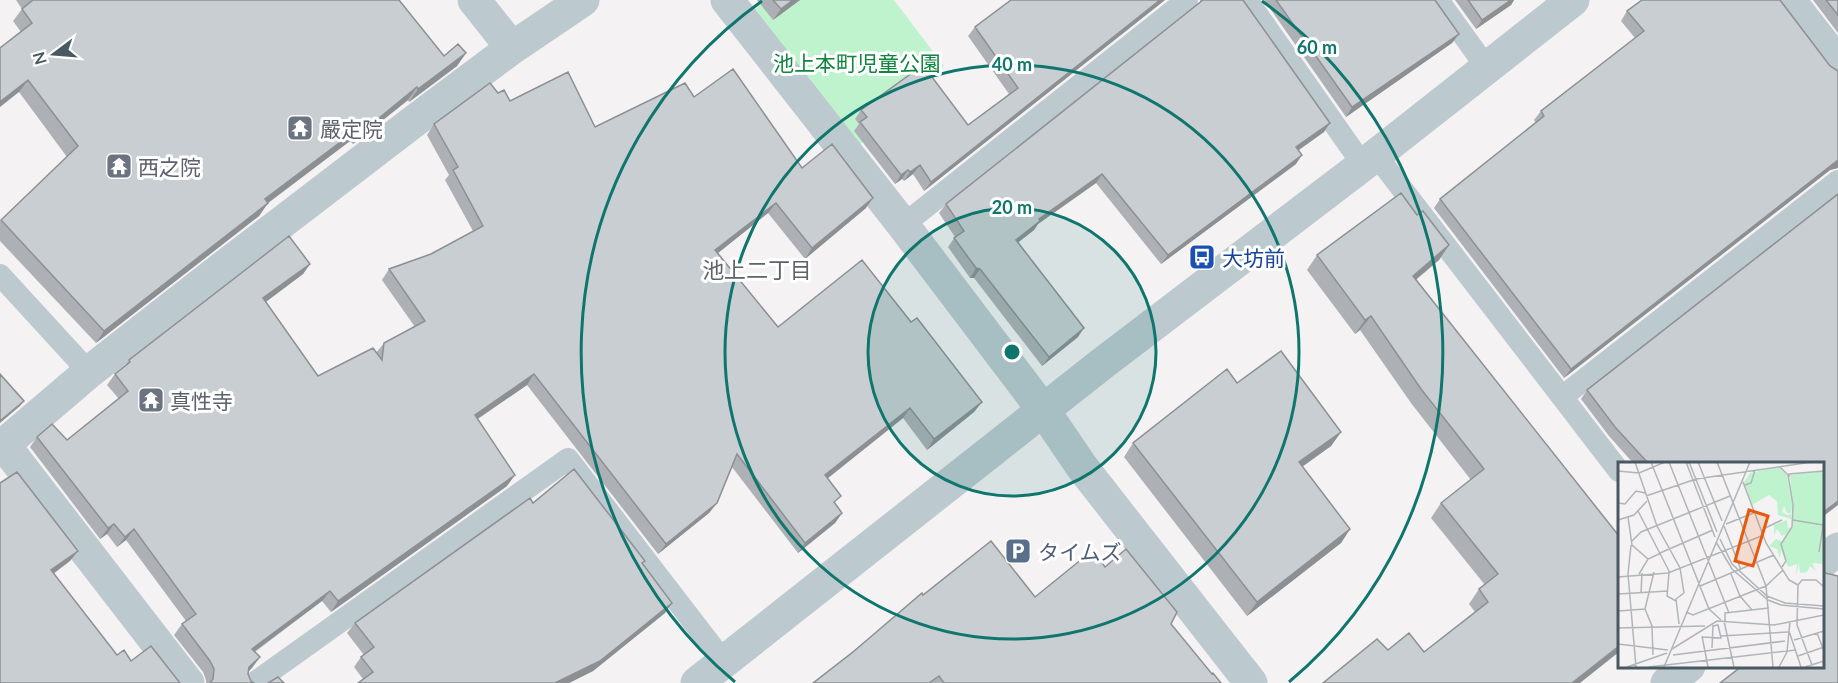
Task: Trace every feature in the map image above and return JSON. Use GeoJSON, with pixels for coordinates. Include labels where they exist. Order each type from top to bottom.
{"type":"FeatureCollection","features":[{"type":"Feature","properties":{"kind":"street"},"geometry":{"type":"LineString","coordinates":[[474,0],[512,48]]}},
{"type":"Feature","properties":{"kind":"street"},"geometry":{"type":"LineString","coordinates":[[188,683],[2,447],[89,372],[417,119],[512,48],[583,0]]}},
{"type":"Feature","properties":{"kind":"street"},"geometry":{"type":"LineString","coordinates":[[727,0],[903,225],[1044,411],[1082,467],[1251,683]]}},
{"type":"Feature","properties":{"kind":"street"},"geometry":{"type":"LineString","coordinates":[[697,683],[1104,363],[1370,160],[1573,0]]}},
{"type":"Feature","properties":{"kind":"street"},"geometry":{"type":"LineString","coordinates":[[1790,0],[1838,63]]}},
{"type":"Feature","properties":{"kind":"street"},"geometry":{"type":"LineString","coordinates":[[1823,560],[1838,549]]}},
{"type":"Feature","properties":{"kind":"street"},"geometry":{"type":"LineString","coordinates":[[1667,683],[1686,668]]}},
{"type":"Feature","properties":{"kind":"lane"},"geometry":{"type":"LineString","coordinates":[[903,225],[1187,0]]}},
{"type":"Feature","properties":{"kind":"lane"},"geometry":{"type":"LineString","coordinates":[[1247,0],[1370,160],[1618,470]]}},
{"type":"Feature","properties":{"kind":"lane"},"geometry":{"type":"LineString","coordinates":[[1438,0],[1487,68]]}},
{"type":"Feature","properties":{"kind":"lane"},"geometry":{"type":"LineString","coordinates":[[1562,397],[1838,181]]}},
{"type":"Feature","properties":{"kind":"lane"},"geometry":{"type":"LineString","coordinates":[[0,275],[89,372]]}},
{"type":"Feature","properties":{"kind":"lane"},"geometry":{"type":"LineString","coordinates":[[254,683],[568,459],[724,662]]}},
{"type":"Feature","properties":{"kind":"green space","name":"池上本町児童公園"},"geometry":{"type":"Polygon","coordinates":[[[766,0],[894,0],[944,66],[849,155],[743,19],[766,0]]]}},
{"type":"Feature","properties":{"kind":"building"},"geometry":{"type":"Polygon","coordinates":[[[33,0],[399,0],[444,56],[458,44],[466,53],[418,89],[417,87],[362,132],[359,128],[265,199],[268,203],[104,331],[1,220],[78,146],[28,80],[0,102],[0,48],[32,23],[22,9],[33,0]]]}},
{"type":"Feature","properties":{"kind":"building"},"geometry":{"type":"Polygon","coordinates":[[[773,0],[793,0],[781,9],[773,0]]]}},
{"type":"Feature","properties":{"kind":"building"},"geometry":{"type":"Polygon","coordinates":[[[1011,0],[1160,0],[931,182],[920,165],[901,175],[860,122],[867,117],[861,110],[923,65],[968,125],[1018,88],[975,27],[1011,0]]]}},
{"type":"Feature","properties":{"kind":"building"},"geometry":{"type":"Polygon","coordinates":[[[1203,0],[1243,0],[1330,123],[1296,147],[1302,155],[1168,255],[1102,174],[1039,219],[1040,221],[1016,240],[1084,328],[1049,357],[954,238],[964,231],[946,204],[1203,0]]]}},
{"type":"Feature","properties":{"kind":"building"},"geometry":{"type":"Polygon","coordinates":[[[1276,0],[1435,0],[1459,34],[1352,107],[1276,0]]]}},
{"type":"Feature","properties":{"kind":"building"},"geometry":{"type":"Polygon","coordinates":[[[1468,0],[1511,0],[1482,20],[1468,0]]]}},
{"type":"Feature","properties":{"kind":"building"},"geometry":{"type":"Polygon","coordinates":[[[1642,0],[1780,0],[1830,66],[1838,71],[1838,160],[1571,369],[1440,199],[1544,116],[1541,111],[1644,31],[1627,11],[1642,0]]]}},
{"type":"Feature","properties":{"kind":"building"},"geometry":{"type":"Polygon","coordinates":[[[1826,0],[1838,0],[1838,15],[1826,0]]]}},
{"type":"Feature","properties":{"kind":"building"},"geometry":{"type":"Polygon","coordinates":[[[733,69],[802,168],[832,144],[873,198],[812,248],[776,203],[715,250],[778,327],[862,260],[911,322],[917,318],[982,402],[934,439],[910,408],[825,475],[841,496],[834,502],[842,513],[805,543],[737,454],[717,503],[666,544],[534,374],[475,415],[515,475],[338,601],[330,591],[252,649],[260,657],[249,667],[248,674],[254,683],[210,683],[214,669],[182,624],[196,614],[134,529],[125,537],[114,524],[108,528],[37,437],[52,424],[67,440],[128,391],[115,374],[130,362],[129,360],[289,236],[310,264],[263,298],[318,376],[373,348],[382,360],[384,343],[425,321],[389,269],[431,254],[483,226],[453,170],[458,167],[434,124],[490,83],[498,93],[504,90],[510,101],[568,72],[595,127],[685,83],[694,97],[733,69]]]}},
{"type":"Feature","properties":{"kind":"building"},"geometry":{"type":"Polygon","coordinates":[[[1401,193],[1417,215],[1423,211],[1449,245],[1413,276],[1618,535],[1618,647],[1572,683],[1323,683],[1377,639],[1388,650],[1409,633],[1424,652],[1488,602],[1479,589],[1498,574],[1441,503],[1484,469],[1421,389],[1371,316],[1365,320],[1317,255],[1401,193]]]}},
{"type":"Feature","properties":{"kind":"building"},"geometry":{"type":"Polygon","coordinates":[[[1838,194],[1838,501],[1823,512],[1823,462],[1647,462],[1615,427],[1587,390],[1838,194]]]}},
{"type":"Feature","properties":{"kind":"building"},"geometry":{"type":"Polygon","coordinates":[[[1281,351],[1341,432],[1299,462],[1350,529],[1257,602],[1133,443],[1227,369],[1237,383],[1281,351]]]}},
{"type":"Feature","properties":{"kind":"building"},"geometry":{"type":"Polygon","coordinates":[[[0,374],[24,401],[0,421],[0,374]]]}},
{"type":"Feature","properties":{"kind":"building"},"geometry":{"type":"Polygon","coordinates":[[[574,469],[645,561],[642,563],[672,603],[600,661],[555,683],[358,683],[373,672],[361,657],[374,647],[355,623],[530,498],[533,503],[574,469]]]}},
{"type":"Feature","properties":{"kind":"building"},"geometry":{"type":"Polygon","coordinates":[[[17,472],[78,551],[51,570],[117,655],[124,650],[131,661],[151,646],[180,683],[0,683],[0,483],[17,472]]]}},
{"type":"Feature","properties":{"kind":"building"},"geometry":{"type":"Polygon","coordinates":[[[991,541],[1035,597],[1093,550],[1105,567],[1126,549],[1177,612],[1171,624],[1221,683],[944,683],[939,676],[929,683],[813,683],[922,593],[923,595],[991,541]]]}},
{"type":"Feature","properties":{"kind":"building"},"geometry":{"type":"Polygon","coordinates":[[[1823,572],[1838,576],[1838,683],[1720,683],[1739,668],[1823,668],[1823,572]]]}},
{"type":"Feature","properties":{"kind":"building"},"geometry":{"type":"Polygon","coordinates":[[[278,677],[284,683],[268,683],[278,677]]]}},
{"type":"Feature","properties":{"kind":"place","name":"嚴定院"},"geometry":{"type":"Point","coordinates":[300,128]}},
{"type":"Feature","properties":{"kind":"place","name":"西之院"},"geometry":{"type":"Point","coordinates":[119,166]}},
{"type":"Feature","properties":{"kind":"place","name":"大坊前"},"geometry":{"type":"Point","coordinates":[1202,257]}},
{"type":"Feature","properties":{"kind":"place","name":"真性寺"},"geometry":{"type":"Point","coordinates":[151,400]}},
{"type":"Feature","properties":{"kind":"place","name":"タイムズ"},"geometry":{"type":"Point","coordinates":[1018,551]}},
{"type":"Feature","properties":{"kind":"district","name":"池上二丁目"},"geometry":{"type":"Point","coordinates":[757,269]}}]}
